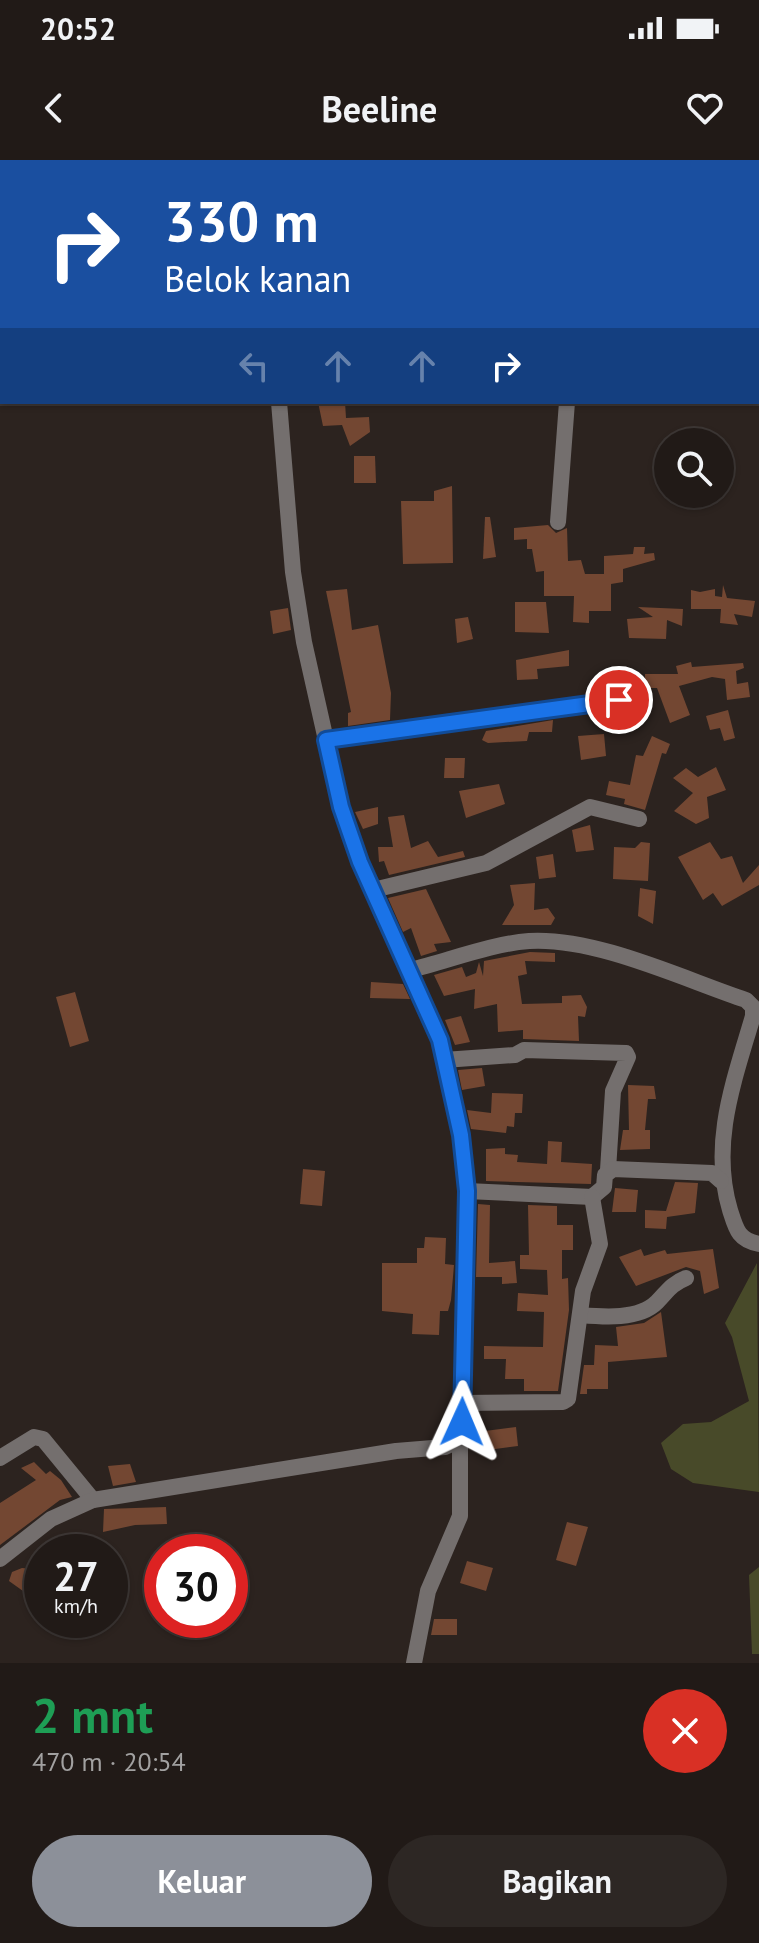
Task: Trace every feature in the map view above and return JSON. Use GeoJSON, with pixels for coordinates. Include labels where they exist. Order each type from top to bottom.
{"type":"FeatureCollection","features":[{"type":"Feature","properties":{"kind":"street"},"geometry":{"type":"LineString","coordinates":[[279,404],[293,572],[341,807],[373,890],[440,1040],[461,1135],[467,1191],[460,1516],[428,1591],[414,1663]]}},
{"type":"Feature","properties":{"kind":"street"},"geometry":{"type":"LineString","coordinates":[[558,522],[567,404]]}},
{"type":"Feature","properties":{"kind":"street"},"geometry":{"type":"LineString","coordinates":[[326,740],[619,700]]}},
{"type":"Feature","properties":{"kind":"street"},"geometry":{"type":"LineString","coordinates":[[373,890],[486,863],[590,807],[639,819]]}},
{"type":"Feature","properties":{"kind":"street"},"geometry":{"type":"LineString","coordinates":[[410,970],[519,943],[548,942],[601,951],[746,1000],[753,1007],[753,1016],[723,1116],[721,1181],[739,1235],[747,1242],[759,1244]]}},
{"type":"Feature","properties":{"kind":"street"},"geometry":{"type":"LineString","coordinates":[[444,1060],[515,1055],[524,1050],[626,1053],[628,1057],[612,1095],[608,1170],[604,1187],[592,1197],[467,1191]]}},
{"type":"Feature","properties":{"kind":"street"},"geometry":{"type":"LineString","coordinates":[[608,1170],[712,1173],[721,1181]]}},
{"type":"Feature","properties":{"kind":"street"},"geometry":{"type":"LineString","coordinates":[[463,1403],[567,1401],[583,1291],[600,1244],[592,1197]]}},
{"type":"Feature","properties":{"kind":"street"},"geometry":{"type":"LineString","coordinates":[[581,1315],[637,1312],[652,1306],[671,1285],[686,1278]]}},
{"type":"Feature","properties":{"kind":"street"},"geometry":{"type":"LineString","coordinates":[[0,1458],[34,1437],[43,1439],[93,1500]]}},
{"type":"Feature","properties":{"kind":"street"},"geometry":{"type":"LineString","coordinates":[[0,1559],[51,1519],[93,1500],[396,1451],[445,1447],[460,1440]]}},
{"type":"Feature","properties":{"kind":"green space"},"geometry":{"type":"Polygon","coordinates":[[[757,1263],[759,1492],[693,1483],[671,1469],[661,1443],[683,1424],[711,1422],[749,1401],[732,1337],[725,1323],[757,1263]]]}},
{"type":"Feature","properties":{"kind":"green space"},"geometry":{"type":"Polygon","coordinates":[[[759,1567],[759,1654],[752,1654],[749,1575],[759,1567]]]}},
{"type":"Feature","properties":{"kind":"building"},"geometry":{"type":"Polygon","coordinates":[[[318,404],[345,404],[346,418],[369,417],[370,432],[350,446],[342,425],[323,426],[318,404]]]}},
{"type":"Feature","properties":{"kind":"building"},"geometry":{"type":"Polygon","coordinates":[[[354,456],[375,456],[376,483],[354,483],[354,456]]]}},
{"type":"Feature","properties":{"kind":"building"},"geometry":{"type":"Polygon","coordinates":[[[452,486],[453,563],[403,564],[401,501],[434,501],[434,491],[452,486]]]}},
{"type":"Feature","properties":{"kind":"building"},"geometry":{"type":"Polygon","coordinates":[[[485,517],[490,517],[496,557],[483,559],[485,517]]]}},
{"type":"Feature","properties":{"kind":"building"},"geometry":{"type":"Polygon","coordinates":[[[548,525],[556,533],[567,528],[568,561],[581,560],[585,574],[604,574],[604,556],[633,554],[634,547],[645,547],[644,554],[654,553],[655,560],[623,569],[623,582],[611,584],[611,611],[589,611],[589,623],[573,622],[574,596],[544,596],[544,571],[536,572],[532,549],[527,549],[527,539],[514,540],[514,528],[548,525]]]}},
{"type":"Feature","properties":{"kind":"building"},"geometry":{"type":"Polygon","coordinates":[[[723,585],[727,598],[755,601],[752,617],[734,614],[738,625],[720,623],[721,609],[691,609],[691,590],[715,589],[715,596],[722,597],[723,585]]]}},
{"type":"Feature","properties":{"kind":"building"},"geometry":{"type":"Polygon","coordinates":[[[347,589],[352,630],[378,625],[391,693],[390,720],[348,726],[348,713],[351,712],[326,591],[347,589]]]}},
{"type":"Feature","properties":{"kind":"building"},"geometry":{"type":"Polygon","coordinates":[[[515,602],[546,602],[549,633],[515,632],[515,602]]]}},
{"type":"Feature","properties":{"kind":"building"},"geometry":{"type":"Polygon","coordinates":[[[638,607],[683,609],[682,626],[667,620],[666,639],[629,638],[627,619],[653,617],[638,607]]]}},
{"type":"Feature","properties":{"kind":"building"},"geometry":{"type":"Polygon","coordinates":[[[288,608],[291,630],[273,634],[270,611],[288,608]]]}},
{"type":"Feature","properties":{"kind":"building"},"geometry":{"type":"Polygon","coordinates":[[[468,617],[473,639],[457,643],[455,619],[468,617]]]}},
{"type":"Feature","properties":{"kind":"building"},"geometry":{"type":"Polygon","coordinates":[[[569,650],[569,666],[537,669],[538,679],[517,680],[516,660],[569,650]]]}},
{"type":"Feature","properties":{"kind":"building"},"geometry":{"type":"Polygon","coordinates":[[[691,662],[692,667],[743,663],[744,668],[736,671],[737,684],[748,682],[750,697],[727,700],[725,679],[712,677],[679,686],[690,715],[670,723],[657,688],[645,688],[645,674],[678,674],[676,666],[691,662]]]}},
{"type":"Feature","properties":{"kind":"building"},"geometry":{"type":"Polygon","coordinates":[[[728,710],[735,738],[724,741],[720,728],[710,730],[706,716],[728,710]]]}},
{"type":"Feature","properties":{"kind":"building"},"geometry":{"type":"Polygon","coordinates":[[[553,720],[552,732],[529,732],[527,741],[488,743],[482,740],[486,731],[553,720]]]}},
{"type":"Feature","properties":{"kind":"building"},"geometry":{"type":"Polygon","coordinates":[[[604,734],[606,756],[581,760],[578,736],[604,734]]]}},
{"type":"Feature","properties":{"kind":"building"},"geometry":{"type":"Polygon","coordinates":[[[652,736],[670,744],[666,754],[662,753],[645,810],[624,804],[625,799],[606,795],[609,781],[630,785],[636,755],[643,756],[652,736]]]}},
{"type":"Feature","properties":{"kind":"building"},"geometry":{"type":"Polygon","coordinates":[[[445,758],[465,758],[464,778],[444,778],[445,758]]]}},
{"type":"Feature","properties":{"kind":"building"},"geometry":{"type":"Polygon","coordinates":[[[716,767],[726,790],[707,797],[709,818],[696,824],[674,811],[693,793],[673,778],[686,768],[698,777],[716,767]]]}},
{"type":"Feature","properties":{"kind":"building"},"geometry":{"type":"Polygon","coordinates":[[[499,784],[505,804],[466,818],[459,791],[499,784]]]}},
{"type":"Feature","properties":{"kind":"building"},"geometry":{"type":"Polygon","coordinates":[[[378,807],[378,824],[363,829],[355,812],[378,807]]]}},
{"type":"Feature","properties":{"kind":"building"},"geometry":{"type":"Polygon","coordinates":[[[404,815],[411,848],[428,841],[438,857],[463,851],[465,857],[389,875],[384,861],[379,862],[378,847],[393,847],[388,817],[404,815]]]}},
{"type":"Feature","properties":{"kind":"building"},"geometry":{"type":"Polygon","coordinates":[[[590,825],[594,850],[576,852],[572,830],[590,825]]]}},
{"type":"Feature","properties":{"kind":"building"},"geometry":{"type":"Polygon","coordinates":[[[641,842],[650,843],[648,881],[613,879],[614,847],[635,848],[641,842]]]}},
{"type":"Feature","properties":{"kind":"building"},"geometry":{"type":"Polygon","coordinates":[[[710,842],[721,859],[732,856],[743,883],[759,865],[759,885],[722,906],[713,893],[703,900],[678,857],[710,842]]]}},
{"type":"Feature","properties":{"kind":"building"},"geometry":{"type":"Polygon","coordinates":[[[553,854],[556,877],[539,879],[536,857],[553,854]]]}},
{"type":"Feature","properties":{"kind":"building"},"geometry":{"type":"Polygon","coordinates":[[[535,883],[534,910],[548,908],[555,918],[551,925],[502,925],[514,905],[510,885],[535,883]]]}},
{"type":"Feature","properties":{"kind":"building"},"geometry":{"type":"Polygon","coordinates":[[[640,888],[656,891],[653,924],[638,916],[640,888]]]}},
{"type":"Feature","properties":{"kind":"building"},"geometry":{"type":"Polygon","coordinates":[[[426,889],[451,942],[434,944],[437,951],[421,956],[411,928],[403,932],[388,898],[426,889]]]}},
{"type":"Feature","properties":{"kind":"building"},"geometry":{"type":"Polygon","coordinates":[[[530,952],[555,953],[555,962],[525,961],[527,974],[518,976],[522,1004],[562,1003],[562,996],[581,995],[587,1007],[585,1017],[578,1016],[579,1041],[523,1039],[523,1030],[498,1032],[497,1004],[474,1009],[475,989],[444,996],[434,975],[462,967],[466,977],[476,973],[479,962],[483,976],[484,961],[530,952]]]}},
{"type":"Feature","properties":{"kind":"building"},"geometry":{"type":"Polygon","coordinates":[[[371,982],[403,984],[410,999],[370,998],[371,982]]]}},
{"type":"Feature","properties":{"kind":"building"},"geometry":{"type":"Polygon","coordinates":[[[75,992],[89,1041],[70,1047],[56,997],[75,992]]]}},
{"type":"Feature","properties":{"kind":"building"},"geometry":{"type":"Polygon","coordinates":[[[461,1016],[470,1042],[455,1045],[445,1020],[461,1016]]]}},
{"type":"Feature","properties":{"kind":"building"},"geometry":{"type":"Polygon","coordinates":[[[482,1068],[485,1086],[462,1090],[458,1070],[482,1068]]]}},
{"type":"Feature","properties":{"kind":"building"},"geometry":{"type":"Polygon","coordinates":[[[628,1085],[654,1086],[656,1099],[648,1099],[645,1130],[650,1130],[650,1149],[620,1150],[623,1130],[629,1130],[628,1085]]]}},
{"type":"Feature","properties":{"kind":"building"},"geometry":{"type":"Polygon","coordinates":[[[492,1093],[523,1094],[522,1113],[515,1113],[514,1127],[507,1126],[506,1133],[471,1129],[467,1110],[491,1113],[492,1093]]]}},
{"type":"Feature","properties":{"kind":"building"},"geometry":{"type":"Polygon","coordinates":[[[548,1141],[562,1142],[561,1162],[592,1164],[591,1184],[486,1181],[486,1149],[505,1148],[505,1154],[518,1155],[517,1162],[547,1164],[548,1141]]]}},
{"type":"Feature","properties":{"kind":"building"},"geometry":{"type":"Polygon","coordinates":[[[303,1169],[325,1171],[322,1206],[300,1204],[303,1169]]]}},
{"type":"Feature","properties":{"kind":"building"},"geometry":{"type":"Polygon","coordinates":[[[675,1182],[698,1183],[695,1213],[667,1217],[666,1229],[645,1228],[645,1210],[666,1211],[675,1182]]]}},
{"type":"Feature","properties":{"kind":"building"},"geometry":{"type":"Polygon","coordinates":[[[615,1188],[638,1190],[636,1212],[612,1212],[615,1188]]]}},
{"type":"Feature","properties":{"kind":"building"},"geometry":{"type":"Polygon","coordinates":[[[478,1204],[490,1205],[489,1263],[515,1261],[517,1283],[502,1284],[502,1277],[476,1277],[478,1204]]]}},
{"type":"Feature","properties":{"kind":"building"},"geometry":{"type":"Polygon","coordinates":[[[528,1205],[557,1206],[557,1225],[573,1225],[573,1250],[562,1250],[562,1279],[568,1278],[569,1310],[558,1391],[524,1391],[524,1379],[505,1379],[506,1359],[484,1359],[484,1346],[543,1347],[544,1312],[517,1311],[518,1293],[548,1295],[547,1270],[520,1269],[520,1255],[529,1255],[528,1205]]]}},
{"type":"Feature","properties":{"kind":"building"},"geometry":{"type":"Polygon","coordinates":[[[425,1237],[446,1238],[445,1264],[454,1265],[451,1300],[448,1311],[440,1311],[439,1335],[412,1334],[413,1314],[382,1311],[382,1263],[417,1263],[417,1248],[424,1248],[425,1237]]]}},
{"type":"Feature","properties":{"kind":"building"},"geometry":{"type":"Polygon","coordinates":[[[641,1249],[644,1256],[665,1250],[667,1254],[713,1249],[719,1288],[704,1294],[700,1271],[686,1267],[636,1286],[619,1257],[641,1249]]]}},
{"type":"Feature","properties":{"kind":"building"},"geometry":{"type":"Polygon","coordinates":[[[661,1312],[667,1357],[608,1362],[608,1389],[587,1389],[587,1394],[580,1394],[584,1365],[594,1365],[595,1345],[618,1346],[616,1327],[644,1323],[661,1312]]]}},
{"type":"Feature","properties":{"kind":"building"},"geometry":{"type":"Polygon","coordinates":[[[516,1427],[518,1446],[488,1450],[485,1431],[516,1427]]]}},
{"type":"Feature","properties":{"kind":"building"},"geometry":{"type":"Polygon","coordinates":[[[34,1462],[46,1474],[50,1471],[61,1480],[72,1497],[60,1500],[0,1545],[0,1503],[36,1480],[21,1468],[34,1462]]]}},
{"type":"Feature","properties":{"kind":"building"},"geometry":{"type":"Polygon","coordinates":[[[130,1464],[136,1482],[113,1486],[108,1466],[130,1464]]]}},
{"type":"Feature","properties":{"kind":"building"},"geometry":{"type":"Polygon","coordinates":[[[166,1507],[167,1524],[135,1525],[103,1532],[104,1509],[166,1507]]]}},
{"type":"Feature","properties":{"kind":"building"},"geometry":{"type":"Polygon","coordinates":[[[567,1522],[588,1527],[576,1566],[556,1560],[567,1522]]]}},
{"type":"Feature","properties":{"kind":"building"},"geometry":{"type":"Polygon","coordinates":[[[467,1561],[493,1568],[486,1591],[460,1583],[467,1561]]]}},
{"type":"Feature","properties":{"kind":"building"},"geometry":{"type":"Polygon","coordinates":[[[24,1568],[24,1592],[9,1581],[12,1572],[24,1568]]]}},
{"type":"Feature","properties":{"kind":"building"},"geometry":{"type":"Polygon","coordinates":[[[434,1619],[457,1619],[457,1635],[431,1635],[434,1619]]]}},
{"type":"Feature","properties":{"kind":"route"},"geometry":{"type":"LineString","coordinates":[[462,1422],[467,1191],[461,1135],[440,1040],[360,862],[341,807],[326,740],[619,700]]}}]}
